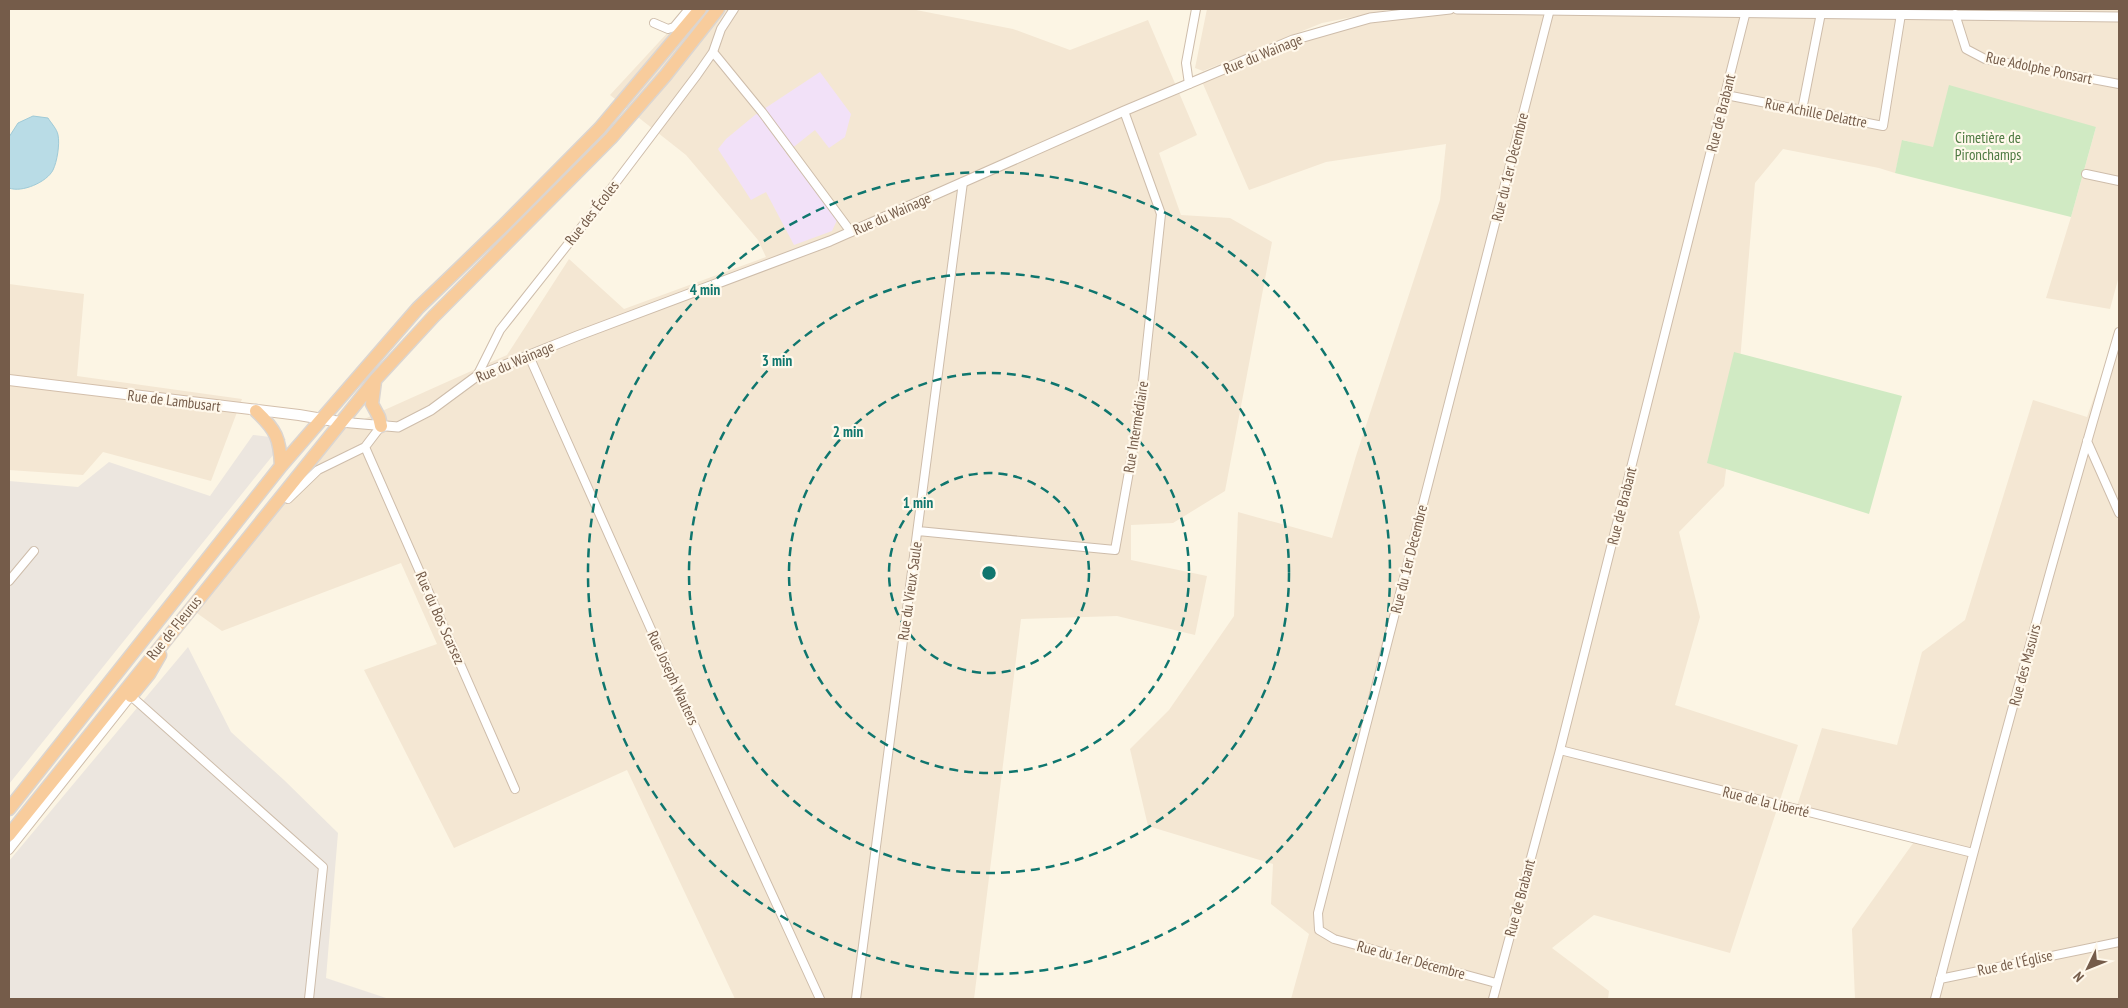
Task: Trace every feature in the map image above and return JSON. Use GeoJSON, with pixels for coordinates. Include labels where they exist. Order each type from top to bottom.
{"type":"FeatureCollection","features":[{"type":"Feature","properties":{"kind":"highway","name":"Rue de Fleurus"},"geometry":{"type":"LineString","coordinates":[[9,809],[282,466],[322,419],[418,308],[600,128],[700,9]]}},
{"type":"Feature","properties":{"kind":"highway","name":"Rue de Fleurus"},"geometry":{"type":"LineString","coordinates":[[9,835],[164,640],[376,379],[434,316],[611,138],[665,76],[718,9]]}},
{"type":"Feature","properties":{"kind":"highway"},"geometry":{"type":"LineString","coordinates":[[376,379],[372,404],[379,417],[381,426]]}},
{"type":"Feature","properties":{"kind":"highway"},"geometry":{"type":"LineString","coordinates":[[256,411],[272,426],[281,446],[282,466]]}},
{"type":"Feature","properties":{"kind":"highway"},"geometry":{"type":"LineString","coordinates":[[131,696],[149,674],[161,654],[164,640]]}},
{"type":"Feature","properties":{"kind":"main road","name":"Rue de Lambusart"},"geometry":{"type":"LineString","coordinates":[[9,380],[340,422]]}},
{"type":"Feature","properties":{"kind":"street"},"geometry":{"type":"LineString","coordinates":[[654,23],[668,29],[674,27],[689,9]]}},
{"type":"Feature","properties":{"kind":"street","name":"Rue des Écoles"},"geometry":{"type":"LineString","coordinates":[[477,376],[500,330],[595,210],[713,52],[721,28],[734,9]]}},
{"type":"Feature","properties":{"kind":"street"},"geometry":{"type":"LineString","coordinates":[[1189,84],[1186,63],[1196,9]]}},
{"type":"Feature","properties":{"kind":"street","name":"Rue du Wainage"},"geometry":{"type":"LineString","coordinates":[[340,422],[398,427],[432,410],[477,376],[851,232],[1124,111],[1293,40],[1361,20],[1450,9]]}},
{"type":"Feature","properties":{"kind":"street"},"geometry":{"type":"LineString","coordinates":[[1457,9],[2119,17]]}},
{"type":"Feature","properties":{"kind":"street","name":"Rue du 1er Décembre"},"geometry":{"type":"LineString","coordinates":[[1496,983],[1334,940],[1319,930],[1318,913],[1550,9]]}},
{"type":"Feature","properties":{"kind":"street","name":"Rue de Brabant"},"geometry":{"type":"LineString","coordinates":[[1492,999],[1560,750],[1746,11]]}},
{"type":"Feature","properties":{"kind":"street"},"geometry":{"type":"LineString","coordinates":[[1802,110],[1820,13]]}},
{"type":"Feature","properties":{"kind":"street","name":"Rue Achille Delattre"},"geometry":{"type":"LineString","coordinates":[[1726,95],[1883,126],[1901,14]]}},
{"type":"Feature","properties":{"kind":"street","name":"Rue Adolphe Ponsart"},"geometry":{"type":"LineString","coordinates":[[1955,14],[1966,50],[1985,59],[2119,84]]}},
{"type":"Feature","properties":{"kind":"street"},"geometry":{"type":"LineString","coordinates":[[713,52],[762,112],[851,232]]}},
{"type":"Feature","properties":{"kind":"street","name":"Rue Intermédiaire"},"geometry":{"type":"LineString","coordinates":[[918,532],[1115,550],[1140,410],[1161,214],[1124,111]]}},
{"type":"Feature","properties":{"kind":"street"},"geometry":{"type":"LineString","coordinates":[[2086,174],[2119,181]]}},
{"type":"Feature","properties":{"kind":"street","name":"Rue du Vieux Saule"},"geometry":{"type":"LineString","coordinates":[[856,999],[963,182]]}},
{"type":"Feature","properties":{"kind":"street","name":"Rue des Masuirs"},"geometry":{"type":"LineString","coordinates":[[1935,999],[1973,853],[2119,332]]}},
{"type":"Feature","properties":{"kind":"street","name":"Rue Joseph Wauters"},"geometry":{"type":"LineString","coordinates":[[529,356],[670,672],[820,999]]}},
{"type":"Feature","properties":{"kind":"street"},"geometry":{"type":"LineString","coordinates":[[288,499],[318,470],[365,447],[381,426]]}},
{"type":"Feature","properties":{"kind":"street"},"geometry":{"type":"LineString","coordinates":[[2087,441],[2119,513]]}},
{"type":"Feature","properties":{"kind":"street","name":"Rue du Bos Scarsez"},"geometry":{"type":"LineString","coordinates":[[365,447],[515,789]]}},
{"type":"Feature","properties":{"kind":"street"},"geometry":{"type":"LineString","coordinates":[[9,581],[34,551]]}},
{"type":"Feature","properties":{"kind":"street"},"geometry":{"type":"LineString","coordinates":[[9,850],[131,696],[323,867],[309,999]]}},
{"type":"Feature","properties":{"kind":"street","name":"Rue de la Liberté"},"geometry":{"type":"LineString","coordinates":[[1560,750],[1973,853]]}},
{"type":"Feature","properties":{"kind":"street","name":"Rue de l'Église"},"geometry":{"type":"LineString","coordinates":[[1940,979],[2119,942]]}},
{"type":"Feature","properties":{"kind":"shaded area"},"geometry":{"type":"Polygon","coordinates":[[[685,9],[911,9],[1013,29],[1070,50],[1148,20],[1197,135],[1159,153],[1181,215],[1230,218],[1272,242],[1225,491],[1173,523],[1131,525],[1131,560],[1207,576],[1195,635],[1117,616],[1021,619],[974,999],[735,999],[627,770],[454,848],[364,670],[437,644],[401,563],[222,631],[194,611],[342,429],[507,355],[569,259],[624,309],[766,257],[758,240],[686,155],[610,95],[683,16],[685,9]]]}},
{"type":"Feature","properties":{"kind":"shaded area"},"geometry":{"type":"Polygon","coordinates":[[[1207,9],[1394,9],[1322,23],[1203,71],[1195,68],[1207,9]]]}},
{"type":"Feature","properties":{"kind":"shaded area"},"geometry":{"type":"Polygon","coordinates":[[[1450,9],[2119,18],[2119,276],[2110,309],[2046,298],[2096,127],[1933,148],[1903,140],[1895,173],[1879,168],[1783,149],[1755,183],[1740,361],[1724,486],[1679,532],[1700,617],[1675,705],[1798,745],[1730,953],[1594,915],[1552,948],[1609,991],[1608,999],[1291,999],[1309,934],[1271,904],[1273,864],[1148,826],[1130,749],[1169,710],[1234,616],[1238,512],[1332,538],[1356,456],[1440,200],[1446,144],[1326,162],[1249,190],[1200,77],[1370,18],[1450,9]]]}},
{"type":"Feature","properties":{"kind":"shaded area"},"geometry":{"type":"Polygon","coordinates":[[[1909,9],[2119,9],[2119,12],[1909,9]]]}},
{"type":"Feature","properties":{"kind":"shaded area"},"geometry":{"type":"Polygon","coordinates":[[[820,72],[851,114],[845,137],[829,148],[815,130],[786,153],[838,218],[832,231],[794,245],[766,192],[751,200],[718,149],[726,139],[755,115],[820,72]]]}},
{"type":"Feature","properties":{"kind":"shaded area"},"geometry":{"type":"Polygon","coordinates":[[[9,284],[84,294],[77,376],[242,399],[211,481],[103,452],[83,475],[9,470],[9,284]]]}},
{"type":"Feature","properties":{"kind":"shaded area"},"geometry":{"type":"Polygon","coordinates":[[[2119,325],[2119,999],[1855,999],[1852,929],[1916,839],[1796,809],[1822,728],[1897,745],[1922,652],[1965,620],[2033,400],[2087,417],[2119,325]]]}},
{"type":"Feature","properties":{"kind":"shaded area"},"geometry":{"type":"Polygon","coordinates":[[[253,435],[286,439],[9,784],[9,481],[78,487],[109,462],[210,496],[253,435]]]}},
{"type":"Feature","properties":{"kind":"shaded area"},"geometry":{"type":"Polygon","coordinates":[[[188,647],[231,732],[338,833],[326,978],[389,999],[9,999],[9,861],[188,647]]]}},
{"type":"Feature","properties":{"kind":"green space","name":"Cimetière de Pironchamps"},"geometry":{"type":"Polygon","coordinates":[[[1949,85],[2096,127],[2071,217],[1895,173],[1902,140],[1933,147],[1949,85]]]}},
{"type":"Feature","properties":{"kind":"green space"},"geometry":{"type":"Polygon","coordinates":[[[1734,352],[1902,396],[1869,514],[1707,463],[1734,352]]]}},
{"type":"Feature","properties":{"kind":"water"},"geometry":{"type":"Polygon","coordinates":[[[33,116],[48,118],[57,133],[59,139],[57,158],[53,170],[45,179],[27,188],[9,188],[9,137],[18,123],[33,116]]]}}]}
